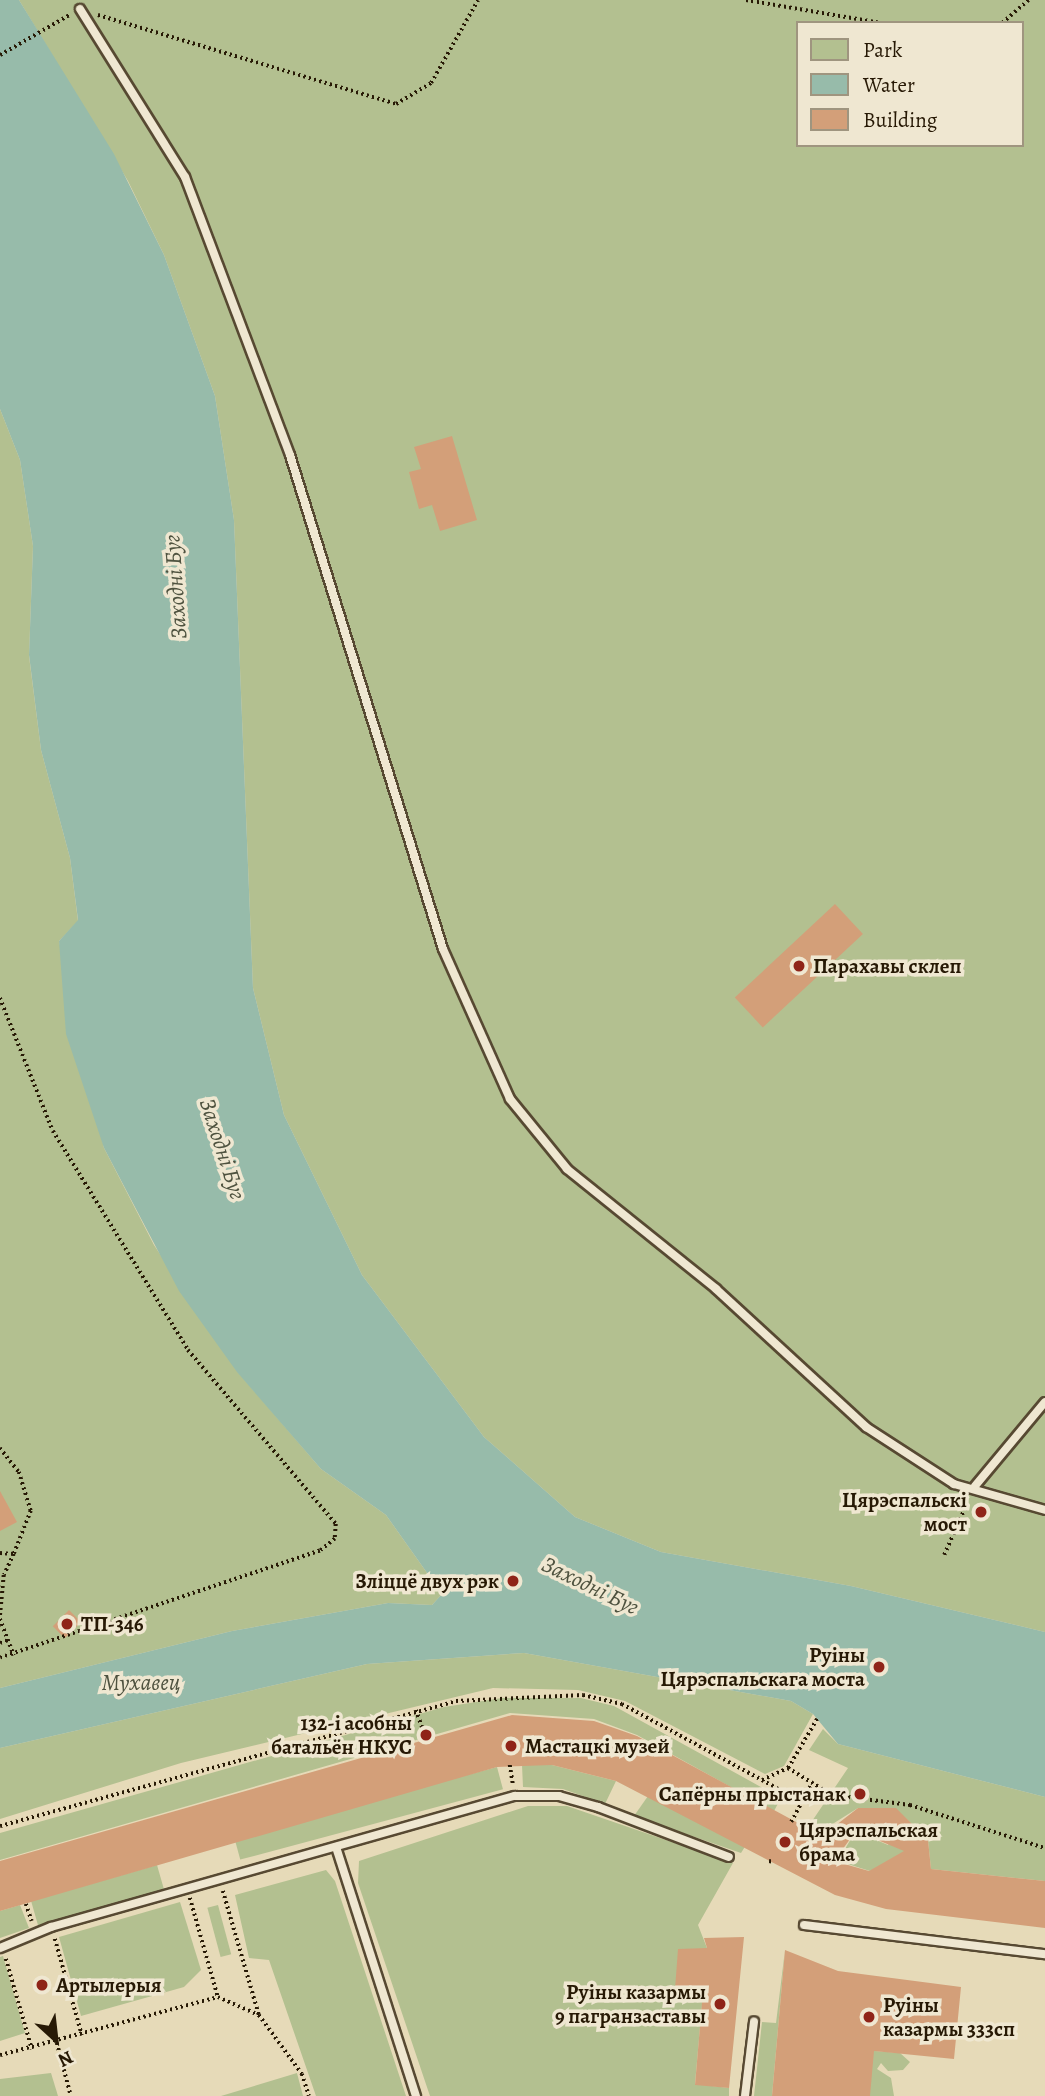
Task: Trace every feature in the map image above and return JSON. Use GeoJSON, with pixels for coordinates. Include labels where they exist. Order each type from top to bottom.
{"type":"FeatureCollection","features":[{"type":"Feature","properties":{"kind":"lane"},"geometry":{"type":"LineString","coordinates":[[80,9],[185,177],[290,455],[447,959],[510,1099],[567,1169],[716,1289],[866,1427],[954,1484],[975,1486],[1007,1504],[1045,1510]]}},
{"type":"Feature","properties":{"kind":"lane"},"geometry":{"type":"LineString","coordinates":[[975,1486],[1045,1402]]}},
{"type":"Feature","properties":{"kind":"lane"},"geometry":{"type":"LineString","coordinates":[[1,1947],[51,1927],[515,1796],[559,1797],[598,1807],[729,1857]]}},
{"type":"Feature","properties":{"kind":"lane"},"geometry":{"type":"LineString","coordinates":[[336,1847],[416,2096]]}},
{"type":"Feature","properties":{"kind":"lane"},"geometry":{"type":"LineString","coordinates":[[804,1925],[1045,1954]]}},
{"type":"Feature","properties":{"kind":"lane"},"geometry":{"type":"LineString","coordinates":[[745,2096],[754,2022]]}},
{"type":"Feature","properties":{"kind":"path"},"geometry":{"type":"LineString","coordinates":[[0,55],[80,9],[396,104],[431,83],[478,0]]}},
{"type":"Feature","properties":{"kind":"path"},"geometry":{"type":"LineString","coordinates":[[746,0],[869,21]]}},
{"type":"Feature","properties":{"kind":"path"},"geometry":{"type":"LineString","coordinates":[[1005,21],[1028,0]]}},
{"type":"Feature","properties":{"kind":"path"},"geometry":{"type":"LineString","coordinates":[[0,998],[53,1131],[188,1350],[336,1524],[335,1539],[320,1552],[0,1658]]}},
{"type":"Feature","properties":{"kind":"path"},"geometry":{"type":"LineString","coordinates":[[0,1448],[19,1472],[29,1501],[28,1529],[4,1575],[0,1619],[14,1655]]}},
{"type":"Feature","properties":{"kind":"path"},"geometry":{"type":"LineString","coordinates":[[944,1555],[975,1486]]}},
{"type":"Feature","properties":{"kind":"path"},"geometry":{"type":"LineString","coordinates":[[0,1553],[14,1554]]}},
{"type":"Feature","properties":{"kind":"path"},"geometry":{"type":"LineString","coordinates":[[0,1643],[8,1640]]}},
{"type":"Feature","properties":{"kind":"path"},"geometry":{"type":"LineString","coordinates":[[0,1826],[416,1710],[510,1695],[583,1695],[649,1716],[802,1802]]}},
{"type":"Feature","properties":{"kind":"path"},"geometry":{"type":"LineString","coordinates":[[416,1710],[424,1729]]}},
{"type":"Feature","properties":{"kind":"path"},"geometry":{"type":"LineString","coordinates":[[762,1780],[788,1768],[817,1719]]}},
{"type":"Feature","properties":{"kind":"path"},"geometry":{"type":"LineString","coordinates":[[510,1765],[515,1796]]}},
{"type":"Feature","properties":{"kind":"path"},"geometry":{"type":"LineString","coordinates":[[788,1768],[832,1795],[910,1805],[1045,1848]]}},
{"type":"Feature","properties":{"kind":"path"},"geometry":{"type":"LineString","coordinates":[[791,1822],[812,1783]]}},
{"type":"Feature","properties":{"kind":"path"},"geometry":{"type":"LineString","coordinates":[[220,1881],[259,2015],[302,2074],[309,2096]]}},
{"type":"Feature","properties":{"kind":"path"},"geometry":{"type":"LineString","coordinates":[[188,1890],[218,1997]]}},
{"type":"Feature","properties":{"kind":"path"},"geometry":{"type":"LineString","coordinates":[[51,1927],[82,2035]]}},
{"type":"Feature","properties":{"kind":"path"},"geometry":{"type":"LineString","coordinates":[[1,1947],[32,2049]]}},
{"type":"Feature","properties":{"kind":"path"},"geometry":{"type":"LineString","coordinates":[[0,2055],[57,2043],[218,1997],[259,2015]]}},
{"type":"Feature","properties":{"kind":"path"},"geometry":{"type":"LineString","coordinates":[[57,2043],[71,2096]]}},
{"type":"Feature","properties":{"kind":"green space"},"geometry":{"type":"Polygon","coordinates":[[[19,0],[1045,0],[1045,1632],[851,1586],[661,1552],[575,1517],[484,1437],[362,1275],[284,1115],[253,988],[234,520],[215,396],[164,255],[128,181],[19,0]]]}},
{"type":"Feature","properties":{"kind":"green space"},"geometry":{"type":"Polygon","coordinates":[[[0,409],[20,460],[33,546],[29,656],[41,750],[70,858],[78,921],[59,941],[104,1148],[154,1245],[237,1371],[321,1469],[386,1515],[442,1594],[432,1605],[388,1603],[232,1631],[0,1688],[0,409]]]}},
{"type":"Feature","properties":{"kind":"green space"},"geometry":{"type":"Polygon","coordinates":[[[524,1653],[791,1701],[813,1714],[784,1766],[765,1774],[625,1701],[578,1690],[493,1688],[181,1763],[0,1819],[0,1748],[367,1664],[524,1653]]]}},
{"type":"Feature","properties":{"kind":"green space"},"geometry":{"type":"Polygon","coordinates":[[[502,1698],[581,1698],[614,1706],[781,1798],[774,1811],[637,1735],[594,1719],[510,1713],[0,1860],[0,1833],[444,1707],[502,1698]]]}},
{"type":"Feature","properties":{"kind":"green space"},"geometry":{"type":"Polygon","coordinates":[[[823,1729],[838,1744],[1045,1797],[1045,1881],[931,1869],[928,1840],[895,1808],[858,1808],[815,1835],[806,1830],[848,1768],[809,1750],[823,1729]]]}},
{"type":"Feature","properties":{"kind":"green space"},"geometry":{"type":"Polygon","coordinates":[[[522,1765],[552,1765],[616,1781],[605,1804],[563,1789],[523,1787],[522,1765]]]}},
{"type":"Feature","properties":{"kind":"green space"},"geometry":{"type":"Polygon","coordinates":[[[497,1767],[503,1789],[240,1860],[234,1837],[497,1767]]]}},
{"type":"Feature","properties":{"kind":"green space"},"geometry":{"type":"Polygon","coordinates":[[[648,1796],[746,1845],[741,1853],[634,1816],[648,1796]]]}},
{"type":"Feature","properties":{"kind":"green space"},"geometry":{"type":"Polygon","coordinates":[[[528,1806],[567,1806],[733,1863],[698,1925],[707,1948],[695,2084],[729,2088],[729,2096],[430,2096],[358,1883],[359,1861],[528,1806]]]}},
{"type":"Feature","properties":{"kind":"green space"},"geometry":{"type":"Polygon","coordinates":[[[877,1828],[874,1839],[888,1845],[892,1835],[908,1853],[870,1871],[838,1861],[852,1837],[877,1828]]]}},
{"type":"Feature","properties":{"kind":"green space"},"geometry":{"type":"Polygon","coordinates":[[[157,1865],[164,1890],[38,1926],[31,1901],[157,1865]]]}},
{"type":"Feature","properties":{"kind":"green space"},"geometry":{"type":"Polygon","coordinates":[[[326,1870],[335,1881],[406,2096],[316,2096],[269,1960],[249,1958],[235,1895],[326,1870]]]}},
{"type":"Feature","properties":{"kind":"green space"},"geometry":{"type":"Polygon","coordinates":[[[180,1902],[201,1970],[184,1987],[81,2016],[59,1937],[180,1902]]]}},
{"type":"Feature","properties":{"kind":"green space"},"geometry":{"type":"Polygon","coordinates":[[[20,1905],[29,1928],[0,1938],[0,1911],[20,1905]]]}},
{"type":"Feature","properties":{"kind":"green space"},"geometry":{"type":"Polygon","coordinates":[[[218,1905],[231,1954],[221,1957],[207,1908],[218,1905]]]}},
{"type":"Feature","properties":{"kind":"green space"},"geometry":{"type":"Polygon","coordinates":[[[785,1950],[772,2096],[754,2096],[762,2022],[776,2023],[785,1950]]]}},
{"type":"Feature","properties":{"kind":"green space"},"geometry":{"type":"Polygon","coordinates":[[[3,1956],[25,2033],[0,2041],[0,1957],[3,1956]]]}},
{"type":"Feature","properties":{"kind":"green space"},"geometry":{"type":"Polygon","coordinates":[[[850,2049],[900,2053],[910,2062],[903,2070],[888,2071],[881,2063],[877,2069],[891,2078],[894,2096],[870,2096],[850,2049]]]}},
{"type":"Feature","properties":{"kind":"green space"},"geometry":{"type":"Polygon","coordinates":[[[51,2073],[58,2096],[0,2096],[0,2079],[51,2073]]]}},
{"type":"Feature","properties":{"kind":"green space"},"geometry":{"type":"Polygon","coordinates":[[[297,2073],[303,2096],[221,2096],[297,2073]]]}},
{"type":"Feature","properties":{"kind":"water"},"geometry":{"type":"Polygon","coordinates":[[[0,0],[19,0],[114,154],[164,255],[215,396],[234,520],[253,988],[284,1115],[362,1275],[484,1437],[575,1517],[661,1552],[851,1586],[1045,1632],[1045,1797],[838,1744],[813,1714],[791,1701],[524,1653],[367,1664],[0,1748],[0,1688],[232,1631],[388,1603],[432,1605],[442,1594],[386,1515],[321,1469],[237,1372],[179,1291],[104,1148],[66,1034],[59,941],[78,920],[70,858],[41,750],[29,655],[33,546],[20,460],[0,409],[0,0]]]}},
{"type":"Feature","properties":{"kind":"building"},"geometry":{"type":"Polygon","coordinates":[[[452,436],[477,520],[440,531],[432,505],[419,509],[409,472],[421,469],[414,447],[452,436]]]}},
{"type":"Feature","properties":{"kind":"building","name":"Парахавы склеп"},"geometry":{"type":"Polygon","coordinates":[[[835,904],[863,934],[763,1027],[735,997],[835,904]]]}},
{"type":"Feature","properties":{"kind":"building"},"geometry":{"type":"Polygon","coordinates":[[[0,1491],[17,1522],[0,1531],[0,1491]]]}},
{"type":"Feature","properties":{"kind":"building","name":"ТП-346"},"geometry":{"type":"Polygon","coordinates":[[[69,1610],[81,1622],[65,1638],[53,1626],[69,1610]]]}},
{"type":"Feature","properties":{"kind":"building"},"geometry":{"type":"Polygon","coordinates":[[[512,1715],[594,1721],[637,1736],[822,1836],[858,1808],[896,1808],[928,1840],[931,1869],[1045,1881],[1045,1928],[886,1909],[835,1895],[616,1781],[552,1765],[497,1767],[0,1911],[0,1861],[512,1715]],[[856,1831],[834,1861],[869,1871],[904,1851],[856,1831]]]}},
{"type":"Feature","properties":{"kind":"building","name":"Руіны казармы 9 пагранзаставы"},"geometry":{"type":"Polygon","coordinates":[[[744,1937],[729,2088],[695,2085],[703,1991],[675,1989],[678,1949],[707,1948],[704,1938],[744,1937]]]}},
{"type":"Feature","properties":{"kind":"building","name":"Руіны казармы 333сп"},"geometry":{"type":"Polygon","coordinates":[[[785,1950],[838,1971],[961,1987],[954,2059],[874,2051],[870,2096],[772,2096],[785,1950]]]}},
{"type":"Feature","properties":{"kind":"place","name":"Парахавы склеп"},"geometry":{"type":"Point","coordinates":[799,966]}},
{"type":"Feature","properties":{"kind":"place","name":"Цярэспальскі мост"},"geometry":{"type":"Point","coordinates":[981,1512]}},
{"type":"Feature","properties":{"kind":"place","name":"Зліццё двух рэк"},"geometry":{"type":"Point","coordinates":[513,1581]}},
{"type":"Feature","properties":{"kind":"place","name":"ТП-346"},"geometry":{"type":"Point","coordinates":[67,1624]}},
{"type":"Feature","properties":{"kind":"place","name":"Руіны Цярэспальскага моста"},"geometry":{"type":"Point","coordinates":[879,1667]}},
{"type":"Feature","properties":{"kind":"place","name":"132-і асобны батальён НКУС"},"geometry":{"type":"Point","coordinates":[426,1735]}},
{"type":"Feature","properties":{"kind":"place","name":"Мастацкі музей"},"geometry":{"type":"Point","coordinates":[511,1746]}},
{"type":"Feature","properties":{"kind":"place","name":"Сапёрны прыстанак"},"geometry":{"type":"Point","coordinates":[860,1794]}},
{"type":"Feature","properties":{"kind":"place","name":"Цярэспальская брама"},"geometry":{"type":"Point","coordinates":[785,1842]}},
{"type":"Feature","properties":{"kind":"place","name":"Артылерыя"},"geometry":{"type":"Point","coordinates":[42,1985]}},
{"type":"Feature","properties":{"kind":"place","name":"Руіны казармы 9 пагранзаставы"},"geometry":{"type":"Point","coordinates":[720,2004]}},
{"type":"Feature","properties":{"kind":"place","name":"Руіны казармы 333сп"},"geometry":{"type":"Point","coordinates":[869,2017]}},
{"type":"Feature","properties":{"kind":"water label","name":"Заходні Буг"},"geometry":{"type":"Point","coordinates":[176,587]}},
{"type":"Feature","properties":{"kind":"water label","name":"Заходні Буг"},"geometry":{"type":"Point","coordinates":[222,1149]}},
{"type":"Feature","properties":{"kind":"water label","name":"Заходні Буг"},"geometry":{"type":"Point","coordinates":[590,1586]}},
{"type":"Feature","properties":{"kind":"water label","name":"Мухавец"},"geometry":{"type":"Point","coordinates":[141,1683]}}]}
